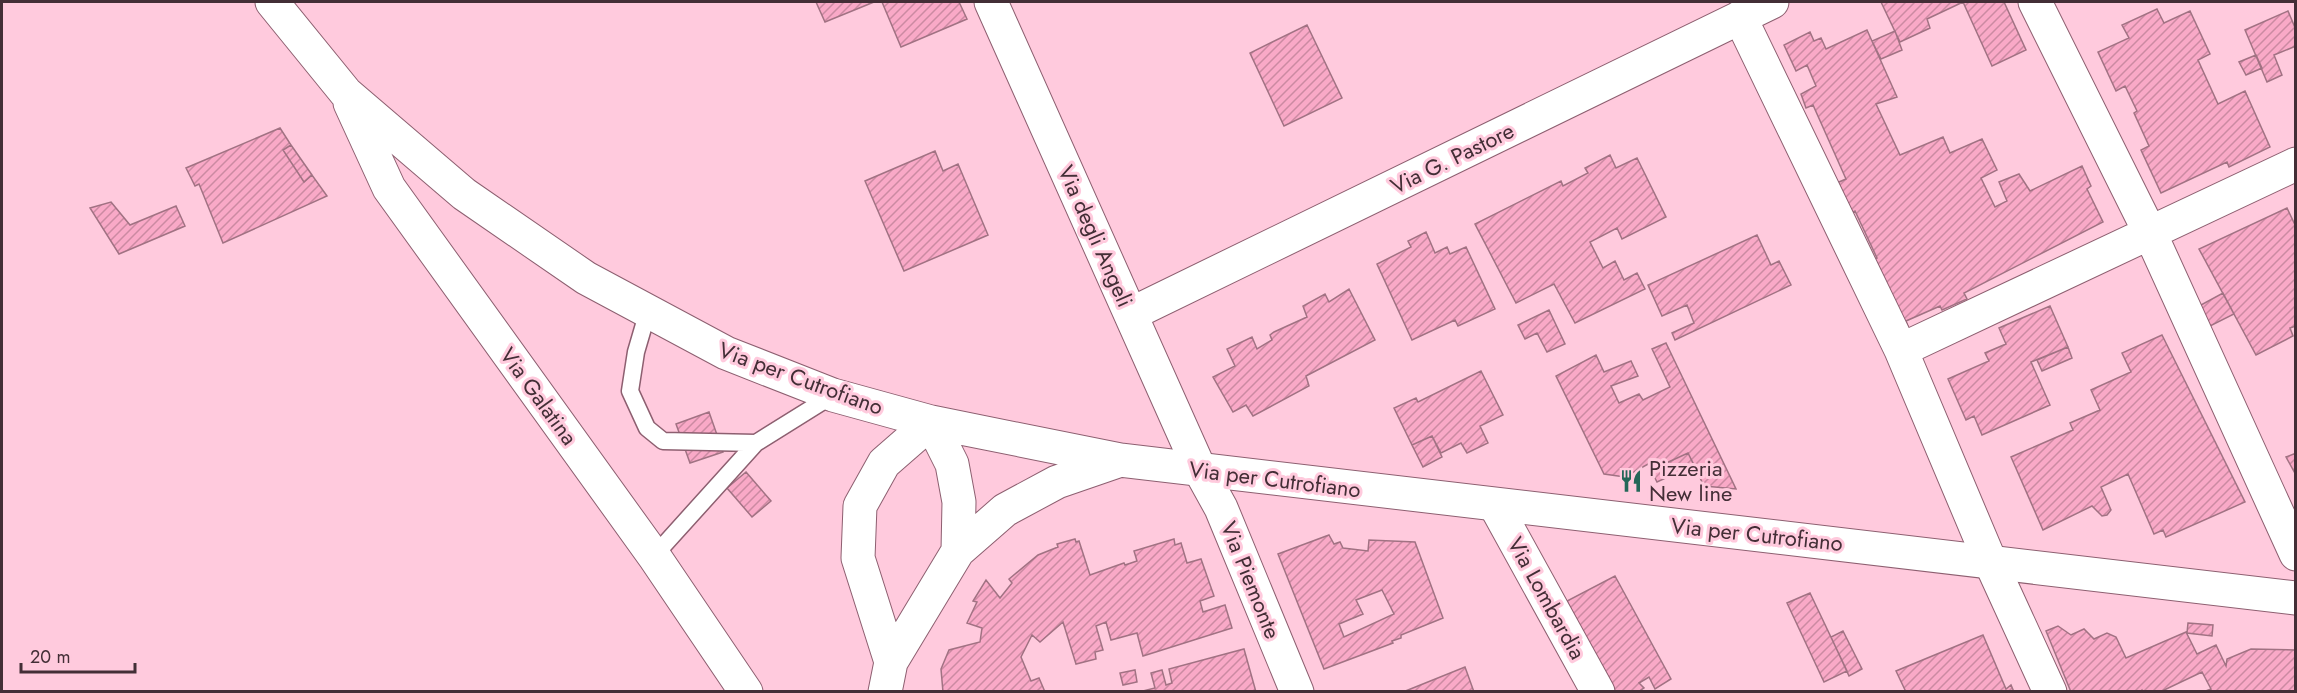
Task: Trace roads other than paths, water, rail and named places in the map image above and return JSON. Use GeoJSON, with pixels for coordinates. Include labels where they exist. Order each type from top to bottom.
{"type":"FeatureCollection","features":[{"type":"Feature","properties":{"kind":"street"},"geometry":{"type":"LineString","coordinates":[[272,2],[346,93]]}},
{"type":"Feature","properties":{"kind":"street","name":"Via degli Angeli"},"geometry":{"type":"LineString","coordinates":[[991,2],[1200,470]]}},
{"type":"Feature","properties":{"kind":"street","name":"Via G. Pastore"},"geometry":{"type":"LineString","coordinates":[[1131,314],[1772,2]]}},
{"type":"Feature","properties":{"kind":"street"},"geometry":{"type":"LineString","coordinates":[[2035,2],[2150,233],[2295,554]]}},
{"type":"Feature","properties":{"kind":"street"},"geometry":{"type":"LineString","coordinates":[[1740,17],[1901,350],[1990,561],[2050,692]]}},
{"type":"Feature","properties":{"kind":"street","name":"Via per Cutrofiano"},"geometry":{"type":"LineString","coordinates":[[346,93],[465,194],[586,278],[726,353],[833,395],[931,422],[1120,460],[2295,598]]}},
{"type":"Feature","properties":{"kind":"street","name":"Via Galatina"},"geometry":{"type":"LineString","coordinates":[[346,93],[389,188],[654,556],[746,692]]}},
{"type":"Feature","properties":{"kind":"street"},"geometry":{"type":"LineString","coordinates":[[1901,350],[2295,164]]}},
{"type":"Feature","properties":{"kind":"street"},"geometry":{"type":"LineString","coordinates":[[888,677],[858,558],[860,506],[884,463],[931,422],[952,464],[959,502],[958,551]]}},
{"type":"Feature","properties":{"kind":"street"},"geometry":{"type":"LineString","coordinates":[[888,677],[958,551],[1005,510],[1057,482],[1120,460]]}},
{"type":"Feature","properties":{"kind":"street","name":"Via Piemonte"},"geometry":{"type":"LineString","coordinates":[[1200,470],[1221,508],[1297,692]]}},
{"type":"Feature","properties":{"kind":"street","name":"Via Lombardia"},"geometry":{"type":"LineString","coordinates":[[1495,504],[1598,692]]}},
{"type":"Feature","properties":{"kind":"lane"},"geometry":{"type":"LineString","coordinates":[[648,311],[636,352],[630,391],[647,428],[663,441],[756,443]]}},
{"type":"Feature","properties":{"kind":"lane"},"geometry":{"type":"LineString","coordinates":[[654,556],[756,443],[833,395]]}},
{"type":"Feature","properties":{"kind":"place","name":"Pizzeria New line"},"geometry":{"type":"Point","coordinates":[1631,481]}}]}
